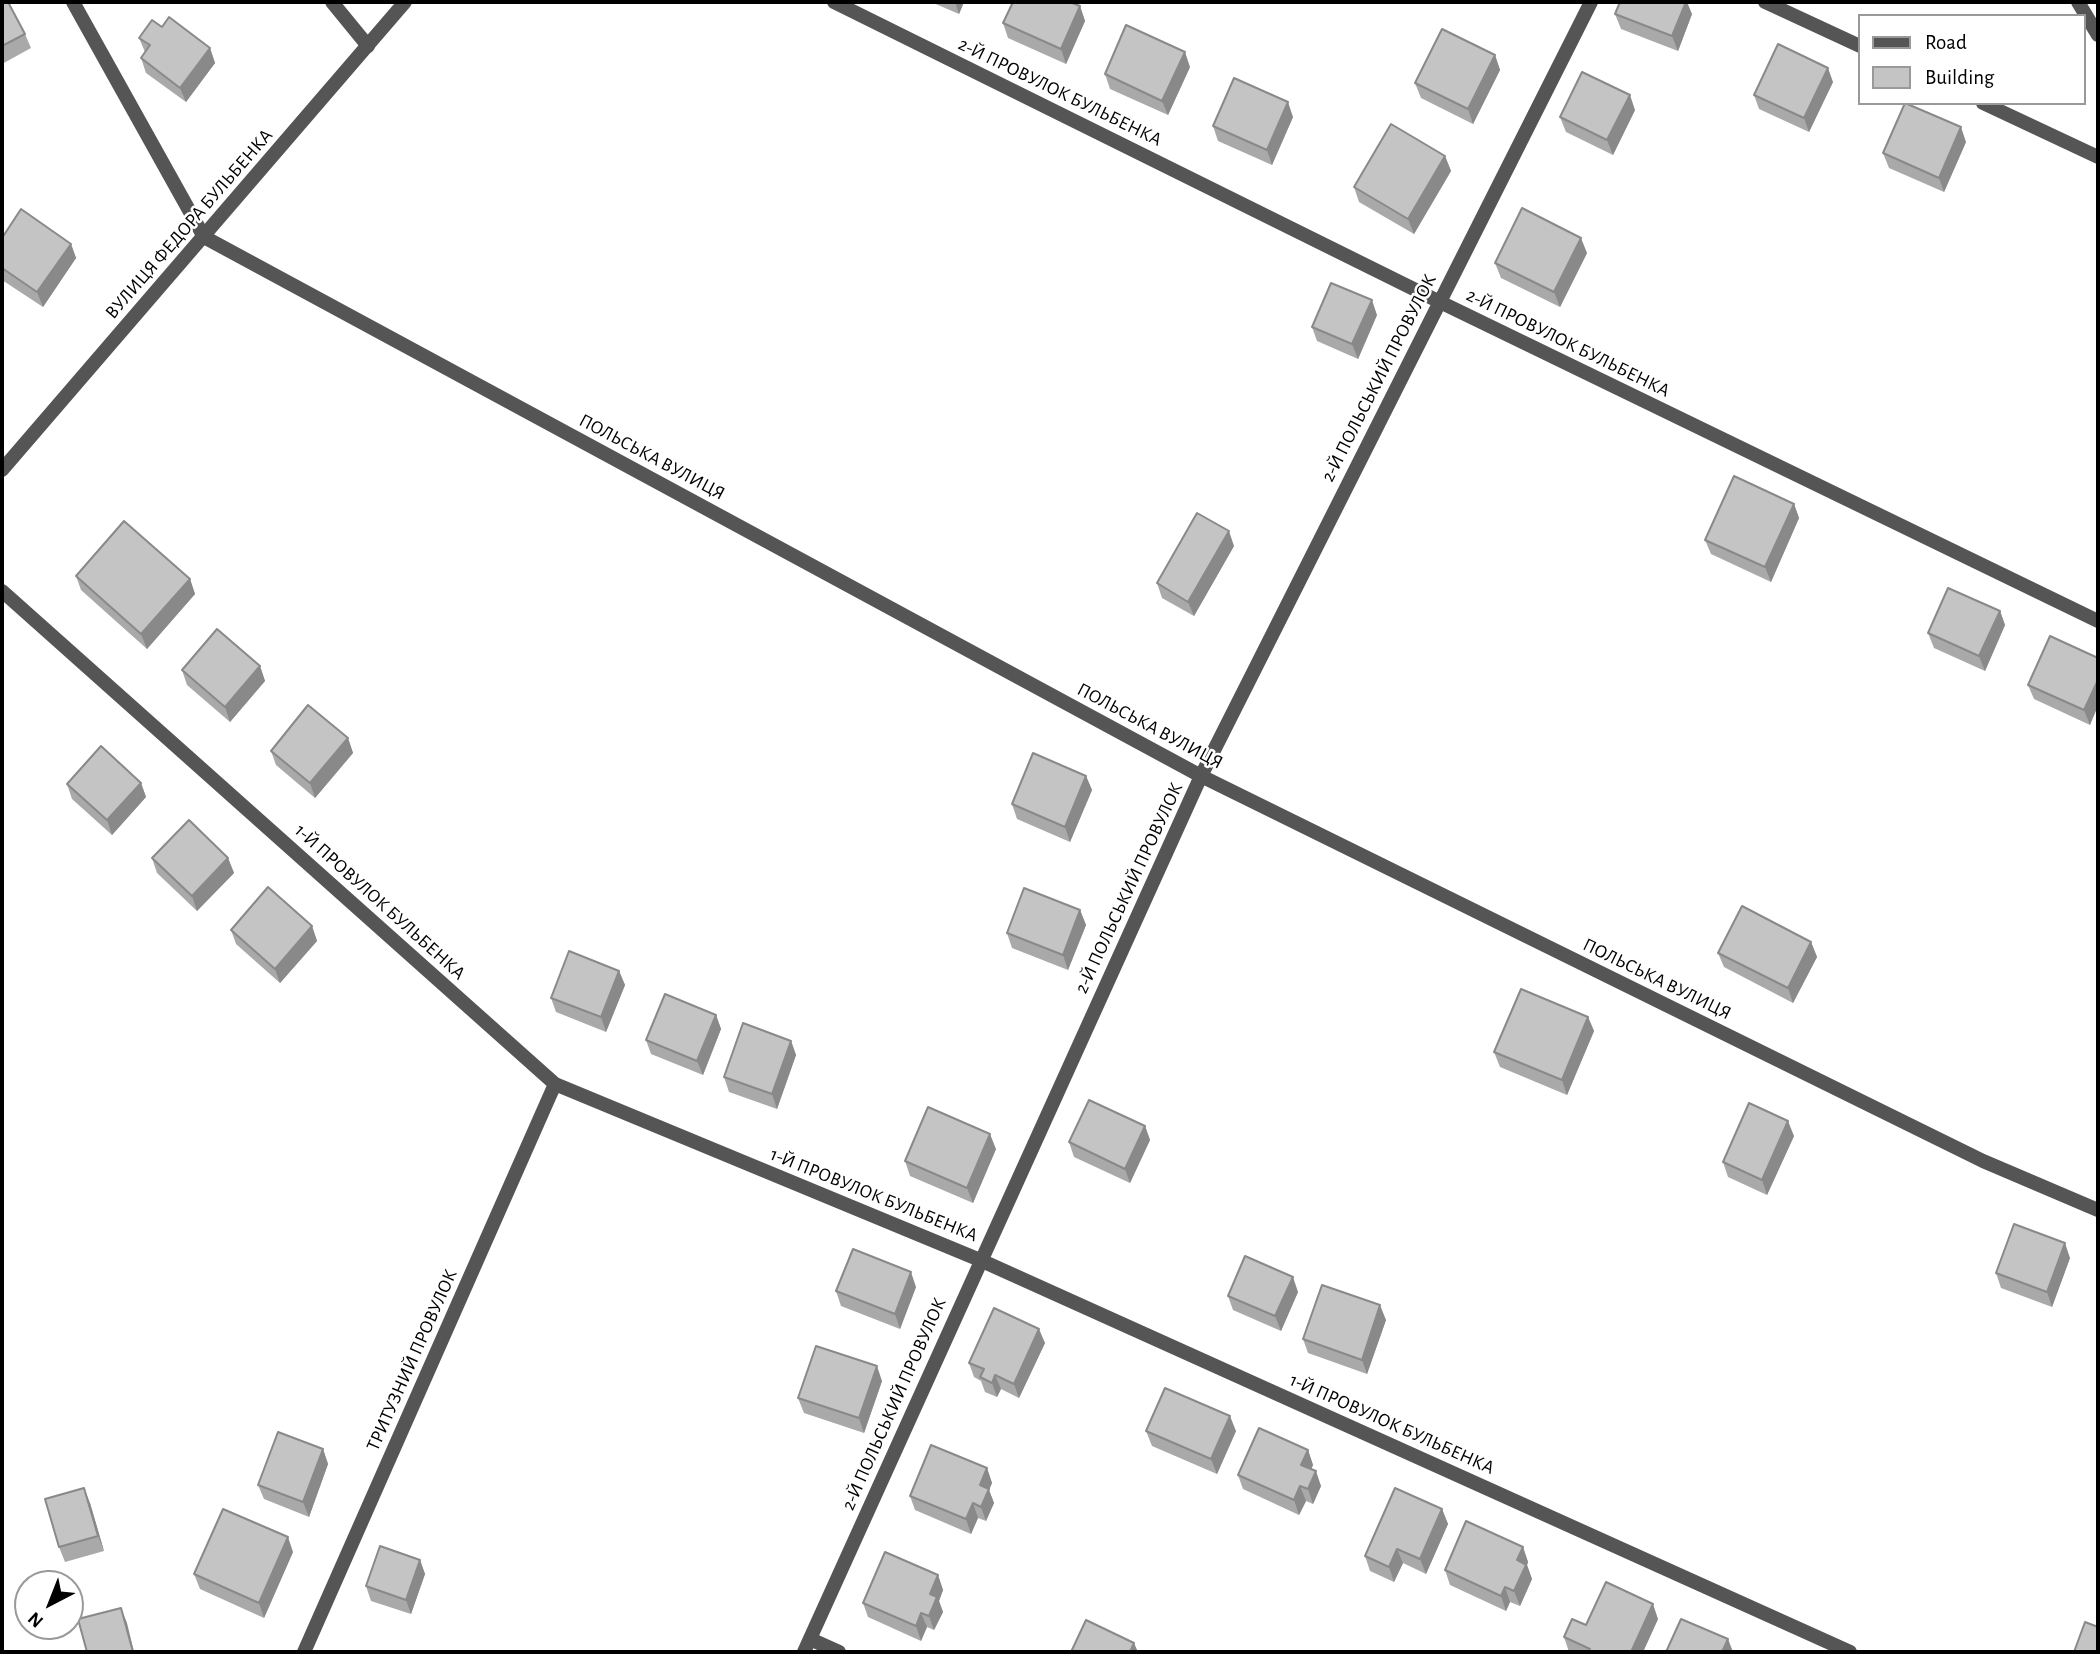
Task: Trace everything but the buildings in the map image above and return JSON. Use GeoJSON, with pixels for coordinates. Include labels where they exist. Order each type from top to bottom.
{"type":"FeatureCollection","features":[{"type":"Feature","properties":{"kind":"street"},"geometry":{"type":"LineString","coordinates":[[73,2],[204,237]]}},
{"type":"Feature","properties":{"kind":"street"},"geometry":{"type":"LineString","coordinates":[[332,2],[368,46]]}},
{"type":"Feature","properties":{"kind":"street","name":"ВУЛИЦЯ ФЕДОРА БУЛЬБЕНКА"},"geometry":{"type":"LineString","coordinates":[[2,470],[405,2]]}},
{"type":"Feature","properties":{"kind":"street","name":"2-Й ПРОВУЛОК БУЛЬБЕНКА"},"geometry":{"type":"LineString","coordinates":[[834,2],[1440,302],[2098,621]]}},
{"type":"Feature","properties":{"kind":"street","name":"2-Й ПОЛЬСЬКИЙ ПРОВУЛОК"},"geometry":{"type":"LineString","coordinates":[[807,1646],[1201,776],[1591,2]]}},
{"type":"Feature","properties":{"kind":"street"},"geometry":{"type":"LineString","coordinates":[[1765,2],[1858,45]]}},
{"type":"Feature","properties":{"kind":"street"},"geometry":{"type":"LineString","coordinates":[[2086,15],[2098,35]]}},
{"type":"Feature","properties":{"kind":"street"},"geometry":{"type":"LineString","coordinates":[[1987,105],[2098,157]]}},
{"type":"Feature","properties":{"kind":"street","name":"ПОЛЬСЬКА ВУЛИЦЯ"},"geometry":{"type":"LineString","coordinates":[[204,237],[1201,776],[1970,1155],[2098,1210]]}},
{"type":"Feature","properties":{"kind":"street","name":"1-Й ПРОВУЛОК БУЛЬБЕНКА"},"geometry":{"type":"LineString","coordinates":[[2,591],[555,1084],[980,1260],[1850,1652]]}},
{"type":"Feature","properties":{"kind":"street","name":"ТРИТУЗНИЙ ПРОВУЛОК"},"geometry":{"type":"LineString","coordinates":[[304,1652],[555,1084]]}},
{"type":"Feature","properties":{"kind":"street"},"geometry":{"type":"LineString","coordinates":[[807,1646],[839,1652]]}}]}
